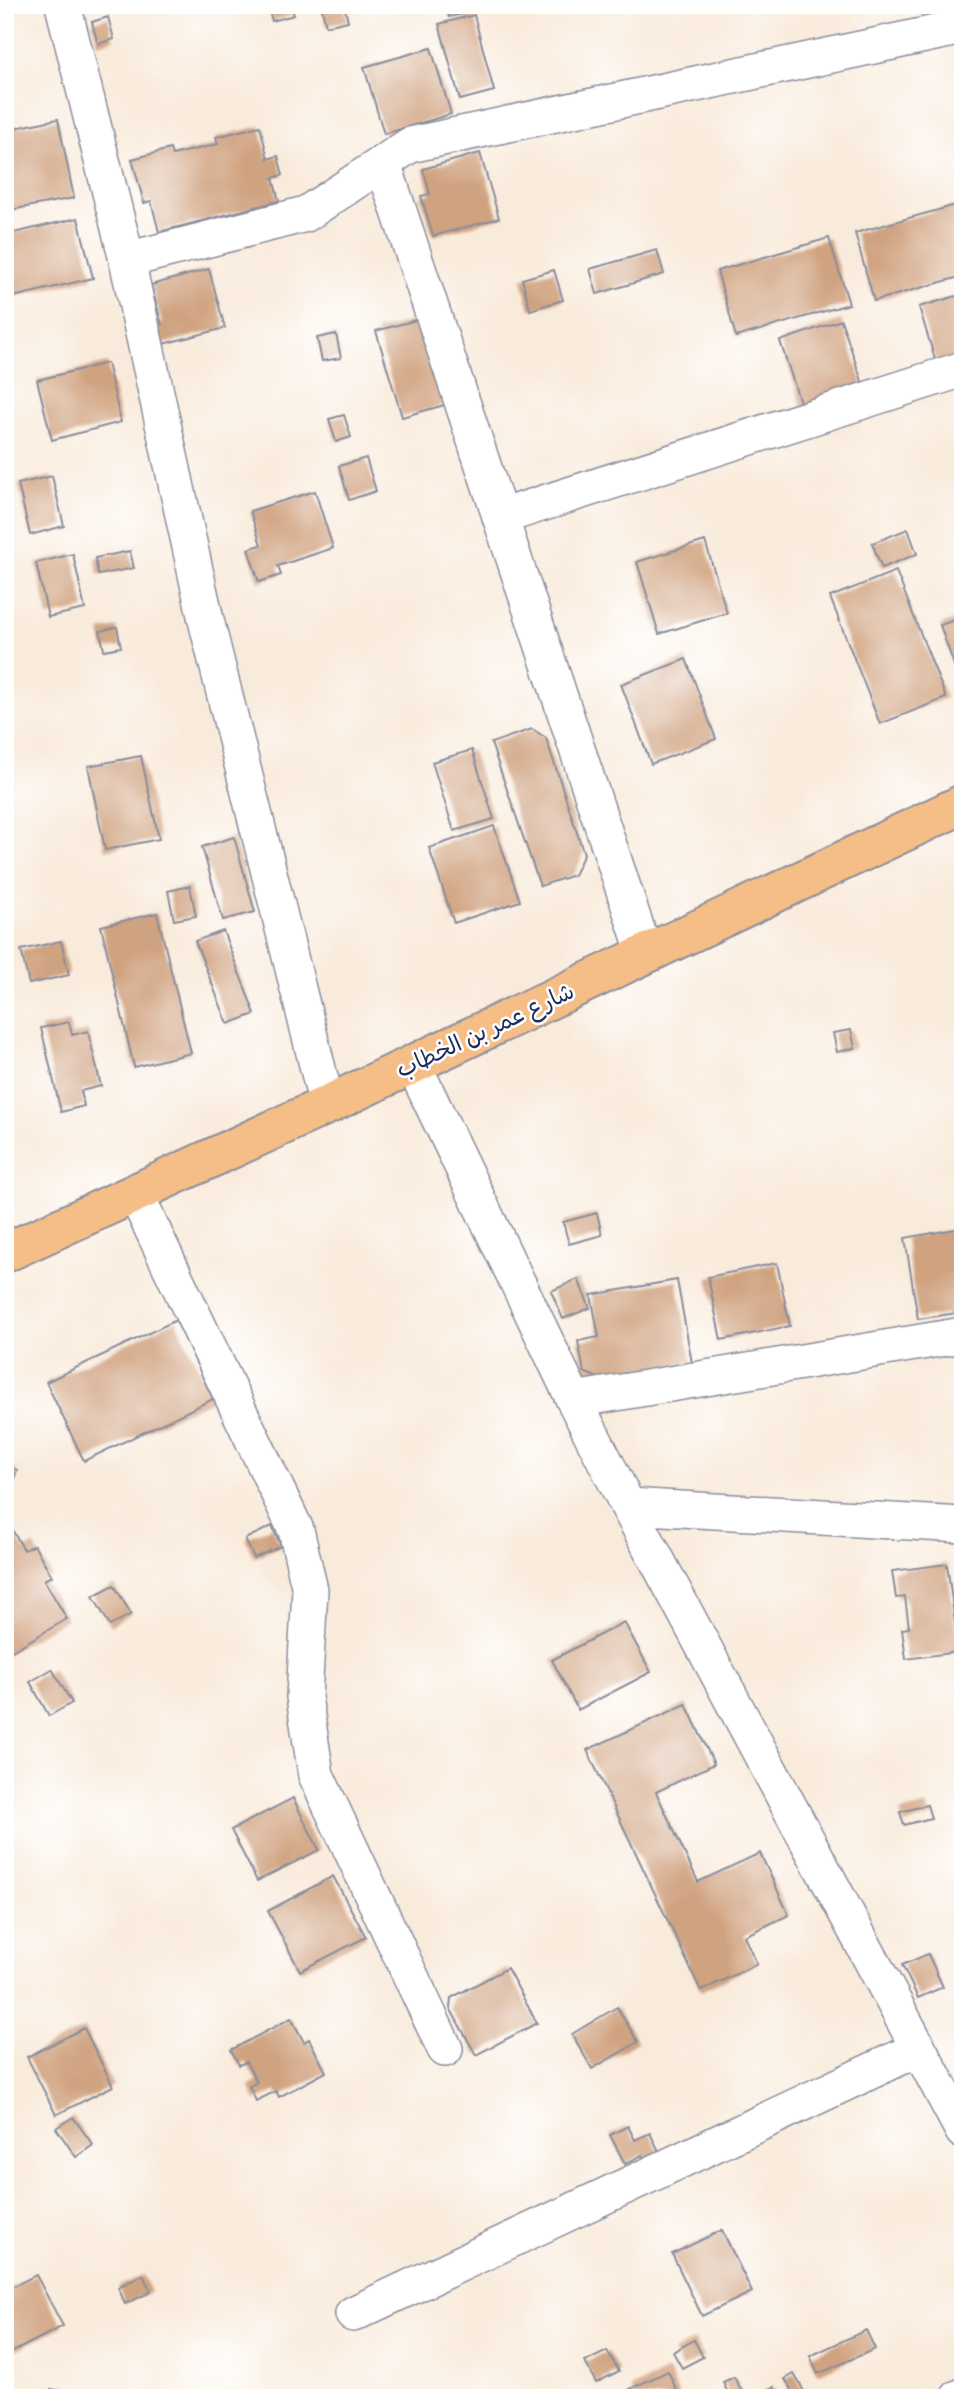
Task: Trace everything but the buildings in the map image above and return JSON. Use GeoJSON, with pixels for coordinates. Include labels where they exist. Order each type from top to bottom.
{"type":"FeatureCollection","features":[{"type":"Feature","properties":{"kind":"main road","name":"شارع عمر بن الخطاب"},"geometry":{"type":"LineString","coordinates":[[5,1253],[327,1105],[963,804]]}},
{"type":"Feature","properties":{"kind":"lane"},"geometry":{"type":"LineString","coordinates":[[63,5],[127,260],[206,620],[327,1105]]}},
{"type":"Feature","properties":{"kind":"lane"},"geometry":{"type":"LineString","coordinates":[[127,260],[306,214],[410,145],[963,27]]}},
{"type":"Feature","properties":{"kind":"lane"},"geometry":{"type":"LineString","coordinates":[[383,163],[645,954]]}},
{"type":"Feature","properties":{"kind":"lane"},"geometry":{"type":"LineString","coordinates":[[500,517],[963,369]]}},
{"type":"Feature","properties":{"kind":"lane"},"geometry":{"type":"LineString","coordinates":[[413,1064],[574,1400],[628,1506],[963,2131]]}},
{"type":"Feature","properties":{"kind":"lane"},"geometry":{"type":"LineString","coordinates":[[135,1193],[296,1530],[310,1590],[304,1697],[316,1775],[445,2049]]}},
{"type":"Feature","properties":{"kind":"lane"},"geometry":{"type":"LineString","coordinates":[[574,1400],[963,1335]]}},
{"type":"Feature","properties":{"kind":"lane"},"geometry":{"type":"LineString","coordinates":[[628,1506],[963,1525]]}},
{"type":"Feature","properties":{"kind":"lane"},"geometry":{"type":"LineString","coordinates":[[353,2314],[918,2049]]}}]}
